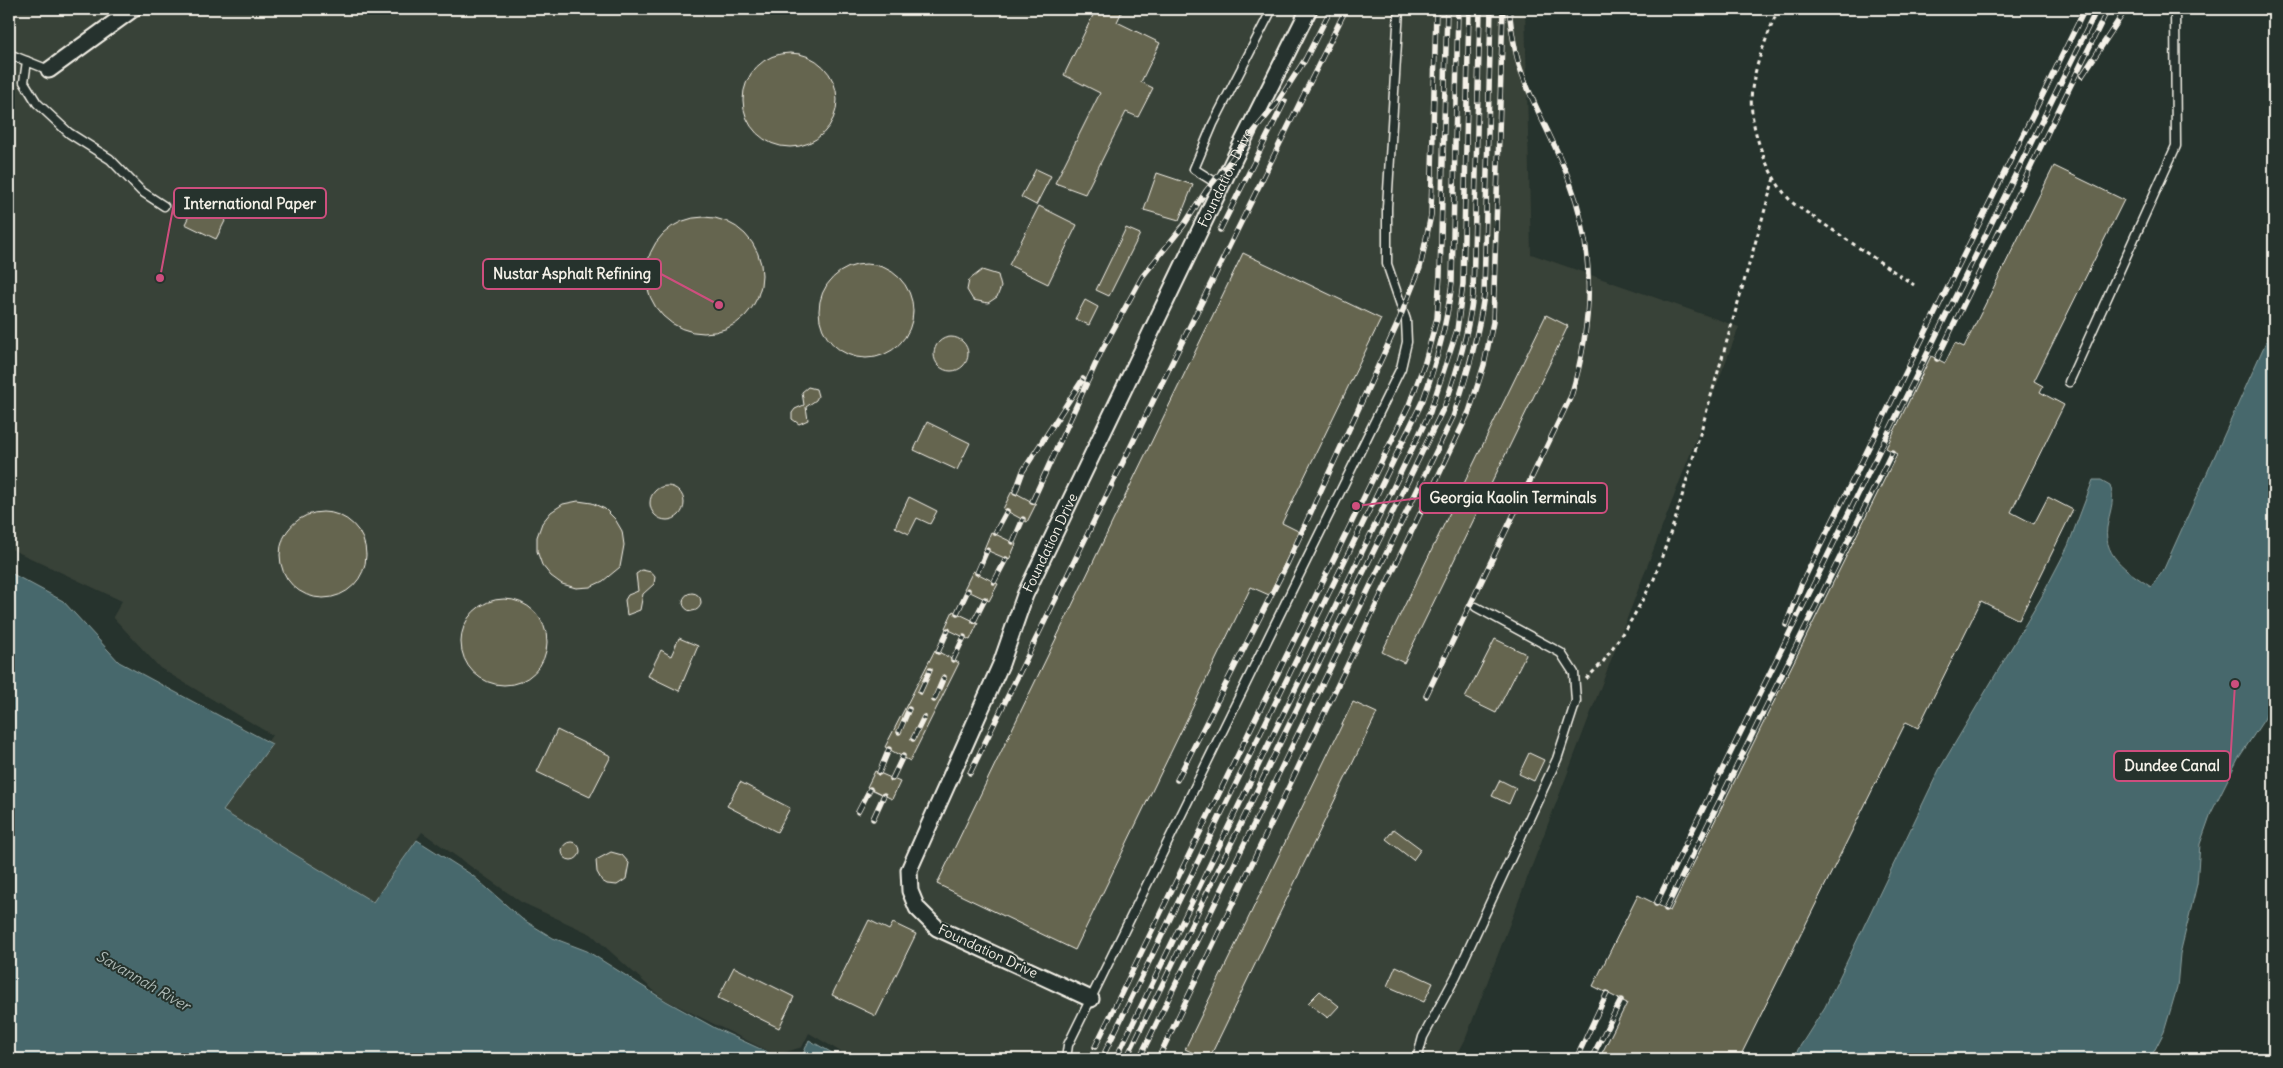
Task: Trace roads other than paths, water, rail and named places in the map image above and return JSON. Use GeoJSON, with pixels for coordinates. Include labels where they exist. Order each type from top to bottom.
{"type":"FeatureCollection","features":[{"type":"Feature","properties":{"kind":"street"},"geometry":{"type":"LineString","coordinates":[[49,70],[133,9]]}},
{"type":"Feature","properties":{"kind":"street","name":"Foundation Drive"},"geometry":{"type":"LineString","coordinates":[[1092,999],[937,928],[917,908],[910,891],[909,870],[1001,664],[1025,595],[1221,186],[1309,9]]}},
{"type":"Feature","properties":{"kind":"lane"},"geometry":{"type":"LineString","coordinates":[[1221,186],[1194,169],[1213,124],[1272,9]]}},
{"type":"Feature","properties":{"kind":"lane"},"geometry":{"type":"LineString","coordinates":[[1066,1059],[1068,1045],[1401,368],[1407,342],[1406,320],[1388,264],[1387,226],[1399,9]]}},
{"type":"Feature","properties":{"kind":"lane"},"geometry":{"type":"LineString","coordinates":[[2069,382],[2176,146],[2175,9]]}},
{"type":"Feature","properties":{"kind":"lane"},"geometry":{"type":"LineString","coordinates":[[9,54],[49,70]]}},
{"type":"Feature","properties":{"kind":"lane"},"geometry":{"type":"LineString","coordinates":[[27,61],[24,82],[37,103],[68,133],[110,159],[141,191],[164,206]]}},
{"type":"Feature","properties":{"kind":"lane"},"geometry":{"type":"LineString","coordinates":[[1417,1059],[1423,1037],[1456,976],[1557,759],[1576,701],[1574,673],[1561,653],[1476,607]]}},
{"type":"Feature","properties":{"kind":"water"},"geometry":{"type":"Polygon","coordinates":[[[2274,324],[2274,688],[2265,718],[2238,759],[2211,813],[2200,844],[2197,884],[2180,954],[2177,988],[2164,1032],[2150,1059],[1792,1059],[1825,1007],[1939,770],[2041,598],[2068,546],[2093,480],[2101,480],[2110,485],[2112,504],[2107,534],[2111,553],[2124,568],[2151,587],[2163,571],[2274,324]]]}},
{"type":"Feature","properties":{"kind":"water","name":"Savannah River"},"geometry":{"type":"Polygon","coordinates":[[[9,572],[63,601],[119,662],[272,744],[223,811],[373,902],[417,840],[472,875],[522,919],[553,938],[587,951],[666,1001],[715,1028],[782,1059],[9,1059],[9,572]]]}},
{"type":"Feature","properties":{"kind":"water"},"geometry":{"type":"Polygon","coordinates":[[[809,1040],[843,1059],[801,1059],[809,1040]]]}},
{"type":"Feature","properties":{"kind":"railway"},"geometry":{"type":"LineString","coordinates":[[1304,62],[1331,9]]}},
{"type":"Feature","properties":{"kind":"railway"},"geometry":{"type":"LineString","coordinates":[[970,773],[1346,9]]}},
{"type":"Feature","properties":{"kind":"railway"},"geometry":{"type":"LineString","coordinates":[[1177,780],[1287,564],[1397,325],[1420,268],[1431,215],[1436,9]]}},
{"type":"Feature","properties":{"kind":"railway"},"geometry":{"type":"LineString","coordinates":[[1095,1047],[1409,405],[1425,362],[1437,318],[1440,275],[1447,9]]}},
{"type":"Feature","properties":{"kind":"railway"},"geometry":{"type":"LineString","coordinates":[[1105,1052],[1423,400],[1437,356],[1452,282],[1458,9]]}},
{"type":"Feature","properties":{"kind":"railway"},"geometry":{"type":"LineString","coordinates":[[1116,1058],[1430,412],[1457,330],[1463,284],[1469,9]]}},
{"type":"Feature","properties":{"kind":"railway"},"geometry":{"type":"LineString","coordinates":[[1126,1059],[1450,392],[1465,337],[1473,295],[1480,9]]}},
{"type":"Feature","properties":{"kind":"railway"},"geometry":{"type":"LineString","coordinates":[[1139,1059],[1453,417],[1472,357],[1484,295],[1491,9]]}},
{"type":"Feature","properties":{"kind":"railway"},"geometry":{"type":"LineString","coordinates":[[1158,1059],[1469,412],[1484,365],[1493,322],[1503,9]]}},
{"type":"Feature","properties":{"kind":"railway"},"geometry":{"type":"LineString","coordinates":[[1426,696],[1571,396],[1584,342],[1588,288],[1587,260],[1578,206],[1569,180],[1524,80],[1513,37],[1509,9]]}},
{"type":"Feature","properties":{"kind":"railway"},"geometry":{"type":"LineString","coordinates":[[1786,625],[1801,585],[2085,9]]}},
{"type":"Feature","properties":{"kind":"railway"},"geometry":{"type":"LineString","coordinates":[[1656,904],[2097,9]]}},
{"type":"Feature","properties":{"kind":"railway"},"geometry":{"type":"LineString","coordinates":[[1937,359],[2108,9]]}},
{"type":"Feature","properties":{"kind":"railway"},"geometry":{"type":"LineString","coordinates":[[2082,76],[2126,9]]}},
{"type":"Feature","properties":{"kind":"railway"},"geometry":{"type":"LineString","coordinates":[[1032,502],[1102,350],[1142,277],[1184,225],[1206,191],[1277,103],[1306,58]]}},
{"type":"Feature","properties":{"kind":"railway"},"geometry":{"type":"LineString","coordinates":[[1220,230],[1285,101]]}},
{"type":"Feature","properties":{"kind":"railway"},"geometry":{"type":"LineString","coordinates":[[1015,493],[1023,471],[1083,379]]}},
{"type":"Feature","properties":{"kind":"railway"},"geometry":{"type":"LineString","coordinates":[[1666,909],[1892,452]]}},
{"type":"Feature","properties":{"kind":"railway"},"geometry":{"type":"LineString","coordinates":[[995,533],[1007,511]]}},
{"type":"Feature","properties":{"kind":"railway"},"geometry":{"type":"LineString","coordinates":[[1013,542],[1023,519]]}},
{"type":"Feature","properties":{"kind":"railway"},"geometry":{"type":"LineString","coordinates":[[977,573],[987,550]]}},
{"type":"Feature","properties":{"kind":"railway"},"geometry":{"type":"LineString","coordinates":[[994,582],[1006,559]]}},
{"type":"Feature","properties":{"kind":"railway"},"geometry":{"type":"LineString","coordinates":[[957,613],[968,590]]}},
{"type":"Feature","properties":{"kind":"railway"},"geometry":{"type":"LineString","coordinates":[[974,621],[985,599]]}},
{"type":"Feature","properties":{"kind":"railway"},"geometry":{"type":"LineString","coordinates":[[938,652],[948,630]]}},
{"type":"Feature","properties":{"kind":"railway"},"geometry":{"type":"LineString","coordinates":[[953,660],[964,637]]}},
{"type":"Feature","properties":{"kind":"railway"},"geometry":{"type":"LineString","coordinates":[[920,692],[930,670]]}},
{"type":"Feature","properties":{"kind":"railway"},"geometry":{"type":"LineString","coordinates":[[934,700],[944,677]]}},
{"type":"Feature","properties":{"kind":"railway"},"geometry":{"type":"LineString","coordinates":[[899,732],[909,709]]}},
{"type":"Feature","properties":{"kind":"railway"},"geometry":{"type":"LineString","coordinates":[[913,739],[924,717]]}},
{"type":"Feature","properties":{"kind":"railway"},"geometry":{"type":"LineString","coordinates":[[879,773],[889,749]]}},
{"type":"Feature","properties":{"kind":"railway"},"geometry":{"type":"LineString","coordinates":[[892,779],[903,756]]}},
{"type":"Feature","properties":{"kind":"railway"},"geometry":{"type":"LineString","coordinates":[[858,812],[870,789]]}},
{"type":"Feature","properties":{"kind":"railway"},"geometry":{"type":"LineString","coordinates":[[873,819],[884,795]]}},
{"type":"Feature","properties":{"kind":"railway"},"geometry":{"type":"LineString","coordinates":[[1576,1059],[1607,993]]}},
{"type":"Feature","properties":{"kind":"railway"},"geometry":{"type":"LineString","coordinates":[[1591,1059],[1621,1000]]}},
{"type":"Feature","properties":{"kind":"place","name":"International Paper"},"geometry":{"type":"Point","coordinates":[160,278]}},
{"type":"Feature","properties":{"kind":"place","name":"Nustar Asphalt Refining"},"geometry":{"type":"Point","coordinates":[719,305]}},
{"type":"Feature","properties":{"kind":"place","name":"Georgia Kaolin Terminals"},"geometry":{"type":"Point","coordinates":[1356,506]}},
{"type":"Feature","properties":{"kind":"place","name":"Dundee Canal"},"geometry":{"type":"Point","coordinates":[2235,684]}}]}
